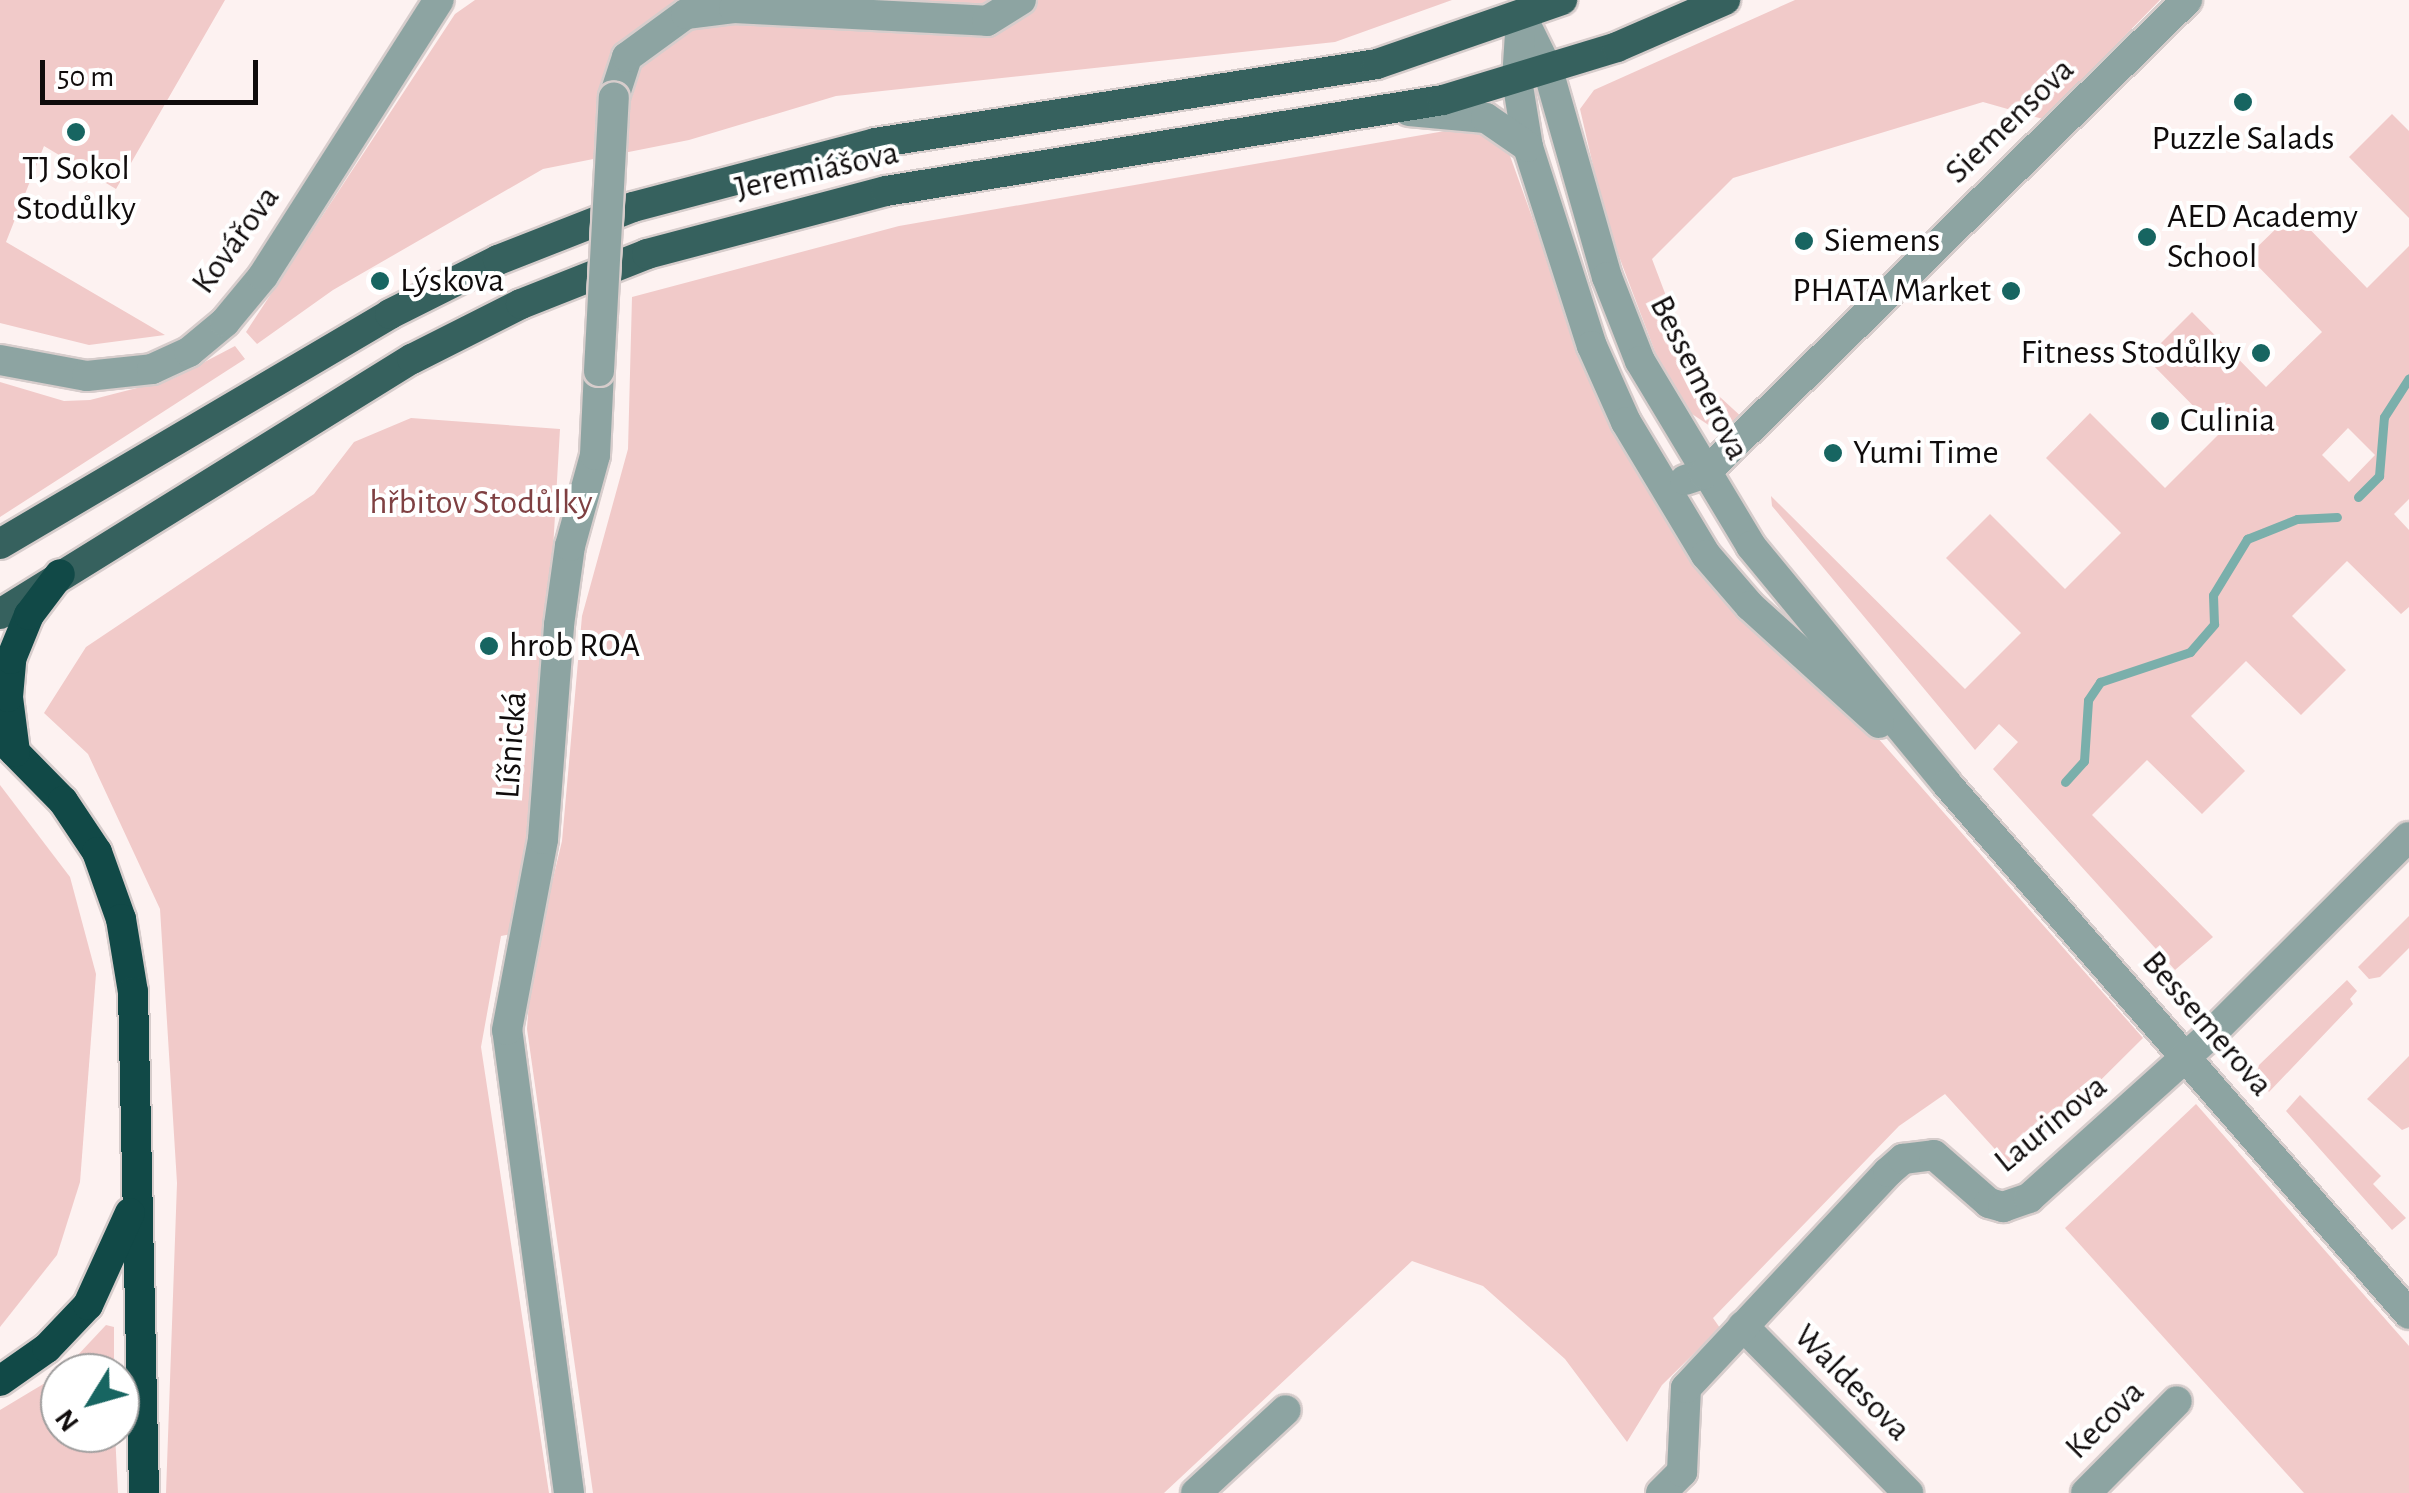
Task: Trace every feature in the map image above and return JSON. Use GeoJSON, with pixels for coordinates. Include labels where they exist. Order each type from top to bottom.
{"type":"FeatureCollection","features":[{"type":"Feature","properties":{"kind":"highway"},"geometry":{"type":"LineString","coordinates":[[60,574],[29,615],[11,660],[8,744],[63,801],[97,852],[121,918],[132,992],[144,1493]]}},
{"type":"Feature","properties":{"kind":"highway"},"geometry":{"type":"LineString","coordinates":[[0,1381],[48,1348],[88,1305],[116,1255],[138,1171]]}},
{"type":"Feature","properties":{"kind":"main road","name":"Jeremiášova"},"geometry":{"type":"LineString","coordinates":[[0,544],[390,314],[498,260],[632,207],[875,143],[1377,64],[1562,0]]}},
{"type":"Feature","properties":{"kind":"main road","name":"Jeremiášova"},"geometry":{"type":"LineString","coordinates":[[0,614],[412,359],[521,304],[647,254],[886,191],[1401,110],[1548,70],[1724,0]]}},
{"type":"Feature","properties":{"kind":"street","name":"Kovářova"},"geometry":{"type":"LineString","coordinates":[[0,360],[56,375],[100,376],[152,368],[190,352],[263,276],[439,0]]}},
{"type":"Feature","properties":{"kind":"street","name":"Líšnická"},"geometry":{"type":"LineString","coordinates":[[569,1493],[507,1030],[543,839],[559,624],[570,546],[594,454],[614,96],[626,58],[686,14],[734,8],[987,20],[1022,0]]}},
{"type":"Feature","properties":{"kind":"street","name":"Siemensova"},"geometry":{"type":"LineString","coordinates":[[1662,488],[1704,474],[2187,0]]}},
{"type":"Feature","properties":{"kind":"street","name":"Bessemerova"},"geometry":{"type":"LineString","coordinates":[[1521,16],[1548,70],[1624,323],[1704,474],[1750,546],[1947,784],[2409,1314]]}},
{"type":"Feature","properties":{"kind":"street","name":"Bessemerova"},"geometry":{"type":"LineString","coordinates":[[1521,16],[1517,80],[1528,147],[1592,346],[1662,488],[1750,606],[1947,784]]}},
{"type":"Feature","properties":{"kind":"street"},"geometry":{"type":"LineString","coordinates":[[1401,110],[1486,118],[1528,147]]}},
{"type":"Feature","properties":{"kind":"street","name":"Laurinova"},"geometry":{"type":"LineString","coordinates":[[1661,1493],[1682,1472],[1686,1388],[1903,1159],[1934,1155],[1988,1203],[2017,1204],[2186,1057],[2409,837]]}},
{"type":"Feature","properties":{"kind":"street","name":"Waldesova"},"geometry":{"type":"LineString","coordinates":[[1743,1326],[1908,1493]]}},
{"type":"Feature","properties":{"kind":"street","name":"Kecova"},"geometry":{"type":"LineString","coordinates":[[2086,1493],[2178,1401]]}},
{"type":"Feature","properties":{"kind":"street"},"geometry":{"type":"LineString","coordinates":[[1196,1493],[1286,1410]]}},
{"type":"Feature","properties":{"kind":"green space","name":"TJ Sokol Stodůlky"},"geometry":{"type":"Polygon","coordinates":[[[0,0],[225,0],[116,189],[44,146],[6,242],[165,335],[89,345],[0,323],[0,0]]]}},
{"type":"Feature","properties":{"kind":"green space"},"geometry":{"type":"Polygon","coordinates":[[[475,0],[1452,0],[1335,42],[836,96],[689,140],[543,169],[333,290],[257,344],[246,332],[455,14],[475,0]]]}},
{"type":"Feature","properties":{"kind":"green space"},"geometry":{"type":"Polygon","coordinates":[[[1795,0],[2160,0],[2043,119],[1983,102],[1733,178],[1652,259],[1696,375],[1745,420],[1726,428],[1710,426],[1686,410],[1657,357],[1606,222],[1580,109],[1594,90],[1795,0]]]}},
{"type":"Feature","properties":{"kind":"green space"},"geometry":{"type":"Polygon","coordinates":[[[2392,114],[2409,131],[2409,218],[2349,157],[2392,114]]]}},
{"type":"Feature","properties":{"kind":"green space"},"geometry":{"type":"Polygon","coordinates":[[[1462,128],[1475,129],[1509,153],[1589,375],[1648,490],[1685,542],[1869,728],[2143,1038],[2012,1168],[1945,1094],[1899,1126],[1713,1318],[1720,1328],[1662,1385],[1627,1442],[1565,1359],[1483,1286],[1412,1261],[1164,1493],[593,1493],[527,1029],[531,970],[562,841],[582,616],[628,449],[632,297],[899,226],[1462,128]]]}},
{"type":"Feature","properties":{"kind":"green space"},"geometry":{"type":"Polygon","coordinates":[[[2293,212],[2367,288],[2409,246],[2409,499],[2394,514],[2409,530],[2409,607],[2401,614],[2347,561],[2292,616],[2346,670],[2301,715],[2246,661],[2191,716],[2245,771],[2202,814],[2147,760],[2092,815],[2213,937],[2175,970],[1993,769],[2018,742],[1999,724],[1975,750],[1772,506],[1771,496],[1965,689],[2021,633],[1946,558],[1990,514],[2065,589],[2121,533],[2046,458],[2090,413],[2165,488],[2220,433],[2146,358],[2192,312],[2266,387],[2322,332],[2248,256],[2293,212]],[[2348,428],[2322,455],[2349,482],[2375,455],[2348,428]]]}},
{"type":"Feature","properties":{"kind":"green space"},"geometry":{"type":"Polygon","coordinates":[[[235,346],[245,359],[0,517],[0,382],[64,401],[90,400],[172,379],[235,346]]]}},
{"type":"Feature","properties":{"kind":"green space","name":"hřbitov Stodůlky"},"geometry":{"type":"Polygon","coordinates":[[[411,418],[560,429],[538,808],[512,934],[501,936],[481,1047],[549,1493],[166,1493],[177,1183],[160,909],[88,754],[44,713],[86,647],[314,494],[354,442],[411,418]]]}},
{"type":"Feature","properties":{"kind":"green space"},"geometry":{"type":"Polygon","coordinates":[[[0,785],[70,877],[96,974],[80,1182],[57,1255],[0,1327],[0,785]]]}},
{"type":"Feature","properties":{"kind":"green space"},"geometry":{"type":"Polygon","coordinates":[[[2409,916],[2409,948],[2380,977],[2369,979],[2358,967],[2409,916]]]}},
{"type":"Feature","properties":{"kind":"green space"},"geometry":{"type":"Polygon","coordinates":[[[2347,980],[2357,991],[2350,999],[2353,1004],[2269,1092],[2256,1076],[2259,1065],[2347,980]]]}},
{"type":"Feature","properties":{"kind":"green space"},"geometry":{"type":"Polygon","coordinates":[[[2409,1056],[2409,1127],[2402,1130],[2367,1099],[2409,1056]]]}},
{"type":"Feature","properties":{"kind":"green space"},"geometry":{"type":"Polygon","coordinates":[[[2300,1095],[2381,1176],[2373,1184],[2406,1218],[2392,1230],[2286,1111],[2300,1095]]]}},
{"type":"Feature","properties":{"kind":"green space"},"geometry":{"type":"Polygon","coordinates":[[[2196,1104],[2409,1346],[2409,1493],[2304,1493],[2065,1228],[2196,1104]]]}},
{"type":"Feature","properties":{"kind":"green space"},"geometry":{"type":"Polygon","coordinates":[[[106,1325],[114,1327],[114,1353],[80,1353],[106,1325]]]}},
{"type":"Feature","properties":{"kind":"green space"},"geometry":{"type":"Polygon","coordinates":[[[40,1386],[40,1453],[116,1453],[118,1493],[0,1493],[0,1410],[40,1386]]]}},
{"type":"Feature","properties":{"kind":"waterway"},"geometry":{"type":"LineString","coordinates":[[2358,497],[2379,476],[2384,417],[2409,378]]}},
{"type":"Feature","properties":{"kind":"waterway"},"geometry":{"type":"LineString","coordinates":[[2065,782],[2084,761],[2088,700],[2100,682],[2190,652],[2214,624],[2213,595],[2247,539],[2297,519],[2337,517]]}},
{"type":"Feature","properties":{"kind":"place","name":"Puzzle Salads"},"geometry":{"type":"Point","coordinates":[2243,102]}},
{"type":"Feature","properties":{"kind":"place","name":"TJ Sokol Stodůlky"},"geometry":{"type":"Point","coordinates":[76,132]}},
{"type":"Feature","properties":{"kind":"place","name":"AED Academy School"},"geometry":{"type":"Point","coordinates":[2147,237]}},
{"type":"Feature","properties":{"kind":"place","name":"Siemens"},"geometry":{"type":"Point","coordinates":[1804,241]}},
{"type":"Feature","properties":{"kind":"place","name":"Lýskova"},"geometry":{"type":"Point","coordinates":[380,281]}},
{"type":"Feature","properties":{"kind":"place","name":"PHATA Market"},"geometry":{"type":"Point","coordinates":[2011,291]}},
{"type":"Feature","properties":{"kind":"place","name":"Fitness Stodůlky"},"geometry":{"type":"Point","coordinates":[2261,353]}},
{"type":"Feature","properties":{"kind":"place","name":"Culinia"},"geometry":{"type":"Point","coordinates":[2160,421]}},
{"type":"Feature","properties":{"kind":"place","name":"Yumi Time"},"geometry":{"type":"Point","coordinates":[1833,453]}},
{"type":"Feature","properties":{"kind":"place","name":"hrob ROA"},"geometry":{"type":"Point","coordinates":[489,646]}}]}
